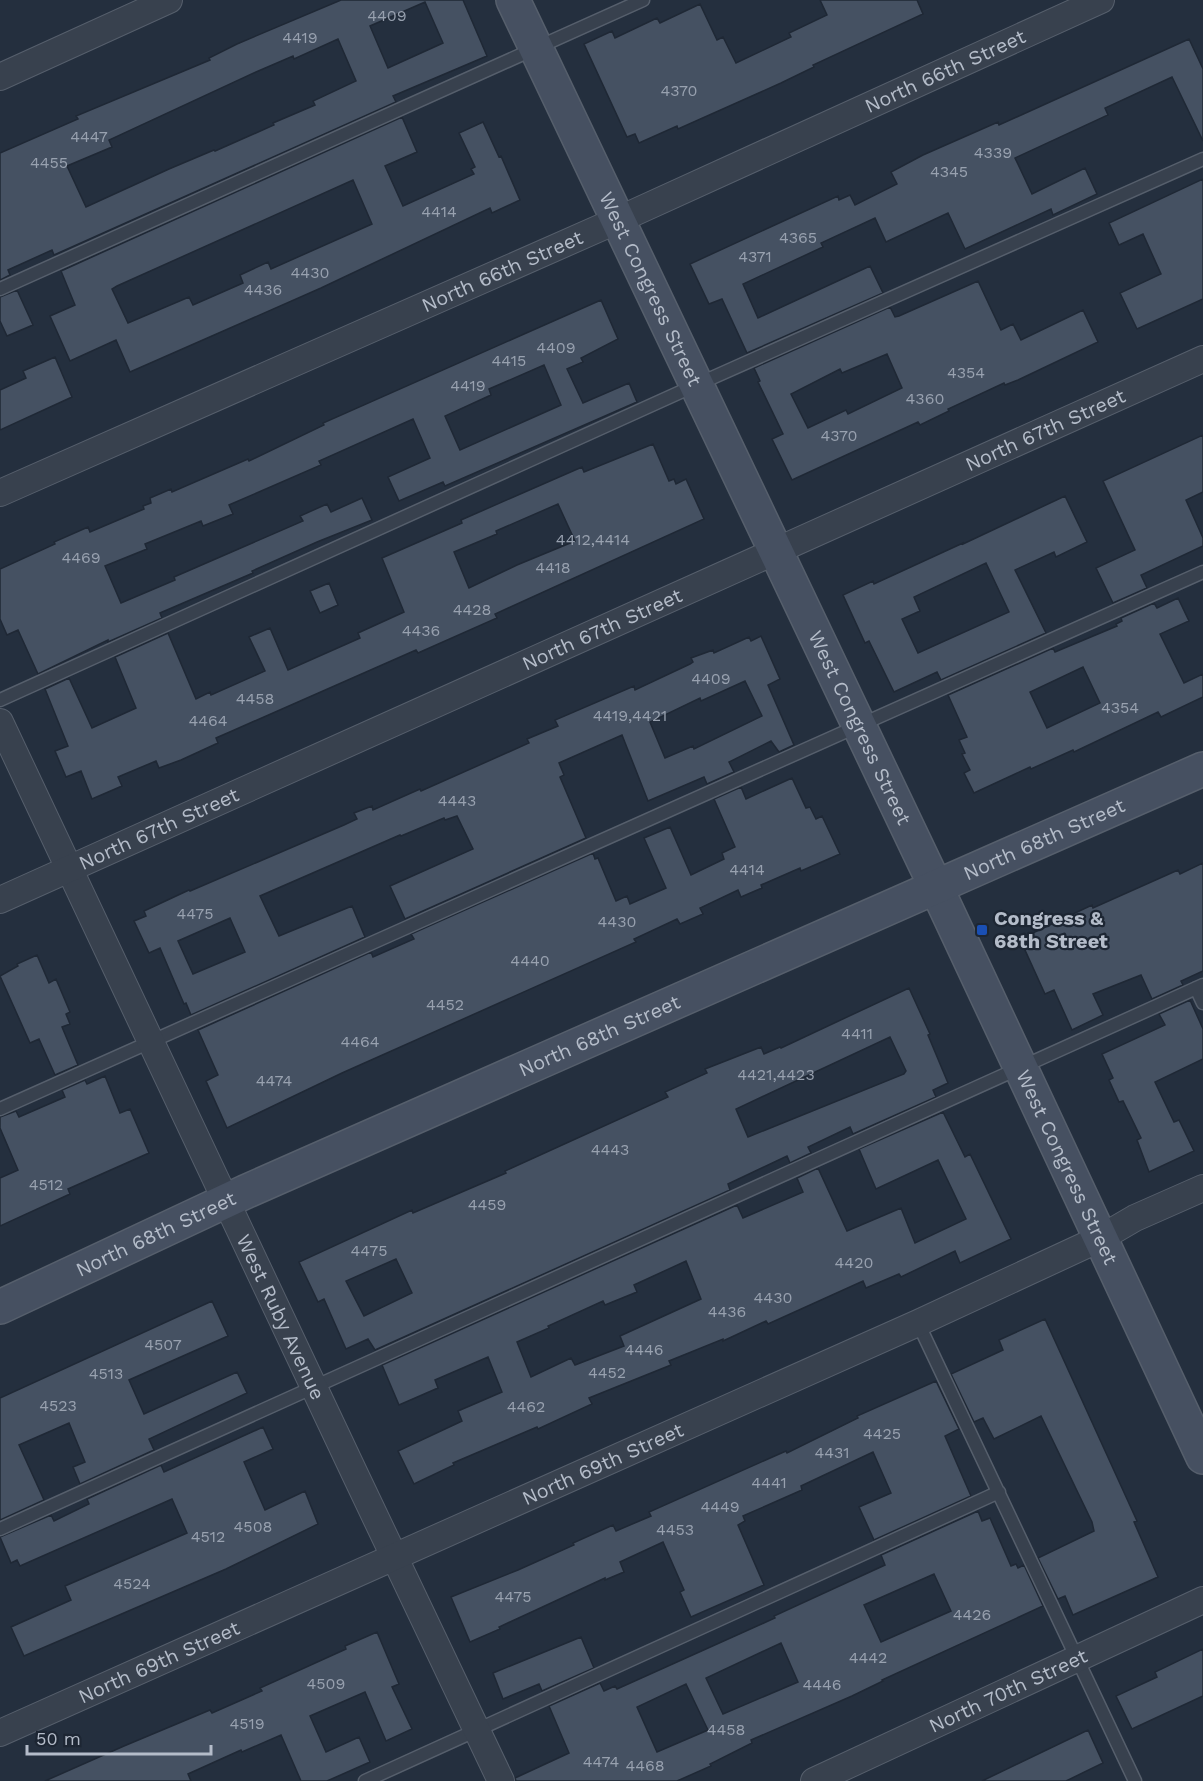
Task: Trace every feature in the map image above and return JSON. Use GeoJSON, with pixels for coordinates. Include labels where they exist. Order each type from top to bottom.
{"type":"FeatureCollection","features":[{"type":"Feature","properties":{"kind":"street"},"geometry":{"type":"LineString","coordinates":[[0,77],[169,0]]}},
{"type":"Feature","properties":{"kind":"street","name":"West Congress Street"},"geometry":{"type":"LineString","coordinates":[[513,0],[935,885],[1203,1457]]}},
{"type":"Feature","properties":{"kind":"street","name":"North 66th Street"},"geometry":{"type":"LineString","coordinates":[[0,493],[618,220],[1101,0]]}},
{"type":"Feature","properties":{"kind":"street","name":"North 67th Street"},"geometry":{"type":"LineString","coordinates":[[0,900],[1203,359]]}},
{"type":"Feature","properties":{"kind":"street","name":"West Ruby Avenue"},"geometry":{"type":"LineString","coordinates":[[0,722],[227,1200],[393,1557],[501,1781]]}},
{"type":"Feature","properties":{"kind":"street","name":"North 68th Street"},"geometry":{"type":"LineString","coordinates":[[0,1307],[227,1200],[935,885],[1203,769]]}},
{"type":"Feature","properties":{"kind":"street","name":"North 69th Street"},"geometry":{"type":"LineString","coordinates":[[0,1733],[918,1323],[1099,1239],[1135,1218],[1203,1188]]}},
{"type":"Feature","properties":{"kind":"street","name":"North 70th Street"},"geometry":{"type":"LineString","coordinates":[[814,1781],[1203,1600]]}},
{"type":"Feature","properties":{"kind":"lane"},"geometry":{"type":"LineString","coordinates":[[0,289],[643,0]]}},
{"type":"Feature","properties":{"kind":"lane"},"geometry":{"type":"LineString","coordinates":[[0,700],[696,385],[1203,159]]}},
{"type":"Feature","properties":{"kind":"lane"},"geometry":{"type":"LineString","coordinates":[[0,1108],[1203,572]]}},
{"type":"Feature","properties":{"kind":"lane"},"geometry":{"type":"LineString","coordinates":[[0,1529],[1200,987],[1203,1003]]}},
{"type":"Feature","properties":{"kind":"lane"},"geometry":{"type":"LineString","coordinates":[[918,1323],[1135,1781]]}},
{"type":"Feature","properties":{"kind":"lane"},"geometry":{"type":"LineString","coordinates":[[365,1781],[999,1492]]}},
{"type":"Feature","properties":{"kind":"building"},"geometry":{"type":"Polygon","coordinates":[[[341,0],[463,0],[487,56],[393,96],[396,102],[54,255],[52,250],[8,270],[10,275],[0,280],[0,153],[78,119],[76,116],[210,60],[209,58],[341,0]],[[425,2],[370,26],[388,68],[443,43],[425,2]],[[338,39],[294,59],[293,56],[256,72],[109,140],[112,147],[67,166],[86,207],[274,125],[273,123],[315,105],[313,101],[356,81],[338,39]]]}},
{"type":"Feature","properties":{"kind":"building"},"geometry":{"type":"Polygon","coordinates":[[[820,0],[917,0],[923,14],[813,65],[814,67],[781,83],[678,129],[677,126],[639,143],[635,134],[627,137],[584,44],[612,31],[615,38],[657,18],[660,23],[700,4],[717,40],[723,37],[736,63],[791,37],[789,33],[827,15],[820,0]]]}},
{"type":"Feature","properties":{"kind":"building"},"geometry":{"type":"Polygon","coordinates":[[[1189,39],[1203,69],[1203,141],[1172,77],[1105,108],[1108,115],[1015,158],[1032,194],[1085,168],[1097,194],[1053,215],[1051,209],[965,249],[948,213],[886,242],[875,218],[821,243],[823,247],[743,284],[758,318],[870,266],[883,293],[747,353],[722,299],[709,304],[690,264],[838,196],[839,200],[850,195],[855,205],[897,184],[891,172],[923,155],[998,122],[999,125],[1189,39]]]}},
{"type":"Feature","properties":{"kind":"building"},"geometry":{"type":"Polygon","coordinates":[[[402,117],[417,152],[385,166],[403,206],[474,174],[471,169],[475,167],[459,133],[483,122],[520,200],[492,213],[490,208],[321,288],[130,372],[116,340],[70,361],[50,316],[75,305],[61,271],[402,117]],[[353,180],[112,289],[128,323],[189,297],[193,305],[243,283],[240,275],[268,262],[271,269],[372,224],[353,180]]]}},
{"type":"Feature","properties":{"kind":"building"},"geometry":{"type":"Polygon","coordinates":[[[1203,179],[1203,299],[1137,329],[1120,293],[1161,274],[1143,234],[1119,245],[1109,223],[1203,179]]]}},
{"type":"Feature","properties":{"kind":"building"},"geometry":{"type":"Polygon","coordinates":[[[978,281],[1001,330],[1013,324],[1021,340],[1083,310],[1098,342],[1018,380],[1005,385],[1004,383],[948,409],[949,411],[920,425],[918,422],[792,480],[772,439],[783,434],[758,382],[760,381],[754,368],[890,307],[895,317],[978,281]],[[887,354],[842,373],[840,369],[791,394],[808,428],[846,410],[848,414],[902,388],[887,354]]]}},
{"type":"Feature","properties":{"kind":"building"},"geometry":{"type":"Polygon","coordinates":[[[17,290],[33,325],[7,336],[0,321],[0,297],[17,290]]]}},
{"type":"Feature","properties":{"kind":"building"},"geometry":{"type":"Polygon","coordinates":[[[601,300],[618,339],[581,358],[583,362],[567,369],[583,403],[629,383],[637,402],[445,486],[443,482],[399,501],[388,477],[430,458],[413,419],[319,461],[321,465],[229,505],[233,514],[203,526],[201,521],[145,544],[147,549],[105,566],[121,603],[175,580],[174,577],[303,521],[300,516],[327,504],[331,512],[362,498],[372,520],[317,542],[252,571],[253,573],[160,613],[162,618],[108,642],[108,640],[38,674],[18,630],[7,635],[0,619],[0,569],[88,527],[90,532],[144,509],[143,506],[151,503],[150,498],[171,489],[172,492],[248,459],[249,461],[324,425],[323,423],[601,300]],[[544,365],[489,389],[491,395],[445,416],[460,450],[561,405],[544,365]]]}},
{"type":"Feature","properties":{"kind":"building"},"geometry":{"type":"Polygon","coordinates":[[[55,357],[72,397],[0,430],[0,390],[26,378],[23,371],[55,357]]]}},
{"type":"Feature","properties":{"kind":"building"},"geometry":{"type":"Polygon","coordinates":[[[1203,435],[1203,492],[1186,500],[1203,538],[1203,546],[1141,575],[1147,588],[1113,603],[1096,568],[1135,550],[1103,481],[1203,435]]]}},
{"type":"Feature","properties":{"kind":"building"},"geometry":{"type":"Polygon","coordinates":[[[653,444],[669,481],[674,479],[676,484],[686,479],[704,519],[495,614],[497,618],[418,653],[416,650],[216,738],[218,743],[181,760],[159,768],[156,761],[118,777],[122,786],[92,799],[81,771],[66,777],[55,751],[68,746],[45,689],[69,678],[92,728],[136,708],[115,657],[168,633],[196,699],[210,692],[211,695],[265,671],[249,637],[270,628],[288,670],[360,638],[358,633],[404,612],[382,558],[462,523],[461,520],[582,467],[584,472],[653,444]],[[558,504],[454,552],[469,588],[575,541],[558,504]]]}},
{"type":"Feature","properties":{"kind":"building"},"geometry":{"type":"Polygon","coordinates":[[[1065,496],[1087,542],[1056,557],[1054,552],[1015,570],[1046,633],[941,680],[937,672],[894,692],[869,641],[865,643],[843,595],[873,581],[874,584],[1065,496]],[[986,563],[914,597],[920,611],[902,619],[918,653],[1009,612],[986,563]]]}},
{"type":"Feature","properties":{"kind":"building"},"geometry":{"type":"Polygon","coordinates":[[[329,583],[338,605],[320,613],[310,591],[329,583]]]}},
{"type":"Feature","properties":{"kind":"building"},"geometry":{"type":"Polygon","coordinates":[[[1178,598],[1189,621],[1160,634],[1184,683],[1203,674],[1203,697],[1161,717],[1158,712],[1074,752],[1073,750],[1031,769],[1030,767],[974,793],[964,773],[970,770],[962,754],[965,753],[959,740],[967,737],[948,695],[1053,648],[1055,652],[1117,626],[1116,624],[1122,621],[1121,618],[1154,603],[1157,608],[1178,598]],[[1083,667],[1030,692],[1047,728],[1100,703],[1083,667]]]}},
{"type":"Feature","properties":{"kind":"building"},"geometry":{"type":"Polygon","coordinates":[[[761,636],[780,679],[768,685],[794,745],[779,752],[771,741],[729,762],[734,772],[707,784],[704,777],[648,801],[622,735],[559,763],[564,775],[560,777],[586,838],[405,919],[390,886],[473,849],[457,816],[445,820],[444,818],[400,835],[260,896],[279,936],[352,906],[365,937],[191,1015],[160,948],[149,953],[134,921],[146,916],[144,911],[357,819],[354,813],[372,806],[373,810],[420,789],[421,791],[529,743],[527,739],[558,726],[555,720],[634,686],[635,690],[690,664],[693,662],[691,658],[713,650],[714,653],[749,637],[751,641],[761,636]],[[745,681],[701,701],[700,698],[650,722],[665,758],[693,746],[694,749],[762,716],[745,681]],[[230,918],[178,941],[193,974],[245,952],[230,918]]]}},
{"type":"Feature","properties":{"kind":"building"},"geometry":{"type":"Polygon","coordinates":[[[792,778],[806,808],[810,807],[816,819],[822,816],[840,854],[801,871],[800,868],[761,885],[762,888],[741,897],[738,890],[700,908],[703,914],[680,924],[677,919],[634,939],[636,942],[342,1073],[227,1128],[206,1081],[218,1075],[198,1030],[371,952],[373,957],[414,939],[411,934],[593,853],[595,859],[598,858],[616,901],[627,896],[630,904],[666,888],[644,838],[670,827],[691,875],[724,859],[722,853],[735,847],[714,799],[741,787],[746,799],[792,778]]]}},
{"type":"Feature","properties":{"kind":"building"},"geometry":{"type":"Polygon","coordinates":[[[1203,863],[1203,971],[1181,981],[1183,985],[1152,999],[1141,975],[1093,994],[1103,1015],[1072,1030],[1054,990],[1045,994],[1020,939],[1092,905],[1093,908],[1178,870],[1180,874],[1203,863]]]}},
{"type":"Feature","properties":{"kind":"building"},"geometry":{"type":"Polygon","coordinates":[[[37,955],[49,983],[56,979],[70,1012],[66,1014],[70,1024],[62,1027],[78,1065],[55,1075],[39,1039],[30,1043],[0,976],[18,966],[17,964],[37,955]]]}},
{"type":"Feature","properties":{"kind":"building"},"geometry":{"type":"Polygon","coordinates":[[[909,988],[930,1034],[928,1035],[948,1083],[933,1090],[936,1097],[853,1134],[850,1127],[808,1147],[811,1153],[790,1163],[787,1156],[728,1184],[730,1190],[375,1350],[368,1339],[346,1349],[324,1299],[318,1302],[299,1262],[412,1210],[413,1213],[506,1173],[505,1171],[668,1097],[665,1092],[707,1073],[705,1069],[761,1047],[764,1054],[909,988]],[[890,1037],[736,1109],[748,1137],[904,1074],[906,1071],[890,1037]],[[396,1259],[346,1281],[364,1316],[412,1293],[396,1259]]]}},
{"type":"Feature","properties":{"kind":"building"},"geometry":{"type":"Polygon","coordinates":[[[1190,1000],[1203,1029],[1203,1059],[1155,1082],[1174,1122],[1179,1120],[1194,1151],[1149,1172],[1137,1140],[1141,1138],[1123,1101],[1119,1102],[1109,1080],[1113,1078],[1102,1054],[1165,1025],[1159,1014],[1190,1000]]]}},
{"type":"Feature","properties":{"kind":"building"},"geometry":{"type":"Polygon","coordinates":[[[105,1076],[120,1113],[130,1109],[149,1153],[68,1189],[70,1194],[0,1226],[0,1178],[18,1170],[0,1128],[0,1117],[16,1111],[19,1117],[65,1097],[62,1090],[85,1080],[87,1084],[105,1076]]]}},
{"type":"Feature","properties":{"kind":"building"},"geometry":{"type":"Polygon","coordinates":[[[943,1112],[965,1157],[970,1154],[1011,1239],[960,1263],[955,1251],[901,1277],[899,1274],[866,1288],[863,1281],[768,1324],[766,1321],[723,1341],[723,1339],[669,1361],[671,1365],[589,1398],[592,1404],[538,1429],[537,1427],[453,1463],[454,1465],[414,1484],[398,1451],[462,1421],[458,1411],[502,1392],[488,1357],[435,1380],[438,1388],[399,1405],[382,1365],[737,1205],[743,1218],[803,1192],[797,1178],[818,1168],[847,1231],[901,1208],[915,1243],[966,1219],[938,1160],[876,1189],[859,1149],[943,1112]],[[686,1261],[634,1285],[637,1292],[605,1305],[603,1301],[517,1342],[531,1377],[571,1358],[575,1365],[624,1346],[620,1336],[701,1299],[686,1261]]]}},
{"type":"Feature","properties":{"kind":"building"},"geometry":{"type":"Polygon","coordinates":[[[212,1301],[228,1336],[129,1380],[144,1414],[237,1372],[247,1393],[149,1439],[154,1450],[80,1484],[73,1467],[85,1462],[69,1423],[19,1445],[44,1500],[0,1520],[0,1398],[212,1301]]]}},
{"type":"Feature","properties":{"kind":"building"},"geometry":{"type":"Polygon","coordinates":[[[1045,1319],[1137,1521],[1134,1522],[1158,1577],[1073,1615],[1065,1596],[1058,1599],[1038,1558],[1094,1531],[1092,1522],[1041,1416],[994,1439],[983,1418],[974,1422],[951,1374],[1003,1350],[999,1340],[1045,1319]]]}},
{"type":"Feature","properties":{"kind":"building"},"geometry":{"type":"Polygon","coordinates":[[[936,1381],[959,1429],[945,1436],[971,1496],[874,1540],[859,1507],[891,1493],[873,1452],[801,1486],[802,1490],[743,1516],[745,1521],[738,1525],[764,1585],[691,1617],[680,1592],[684,1590],[663,1542],[620,1562],[624,1572],[605,1580],[605,1578],[470,1642],[451,1597],[518,1570],[613,1525],[616,1531],[651,1516],[649,1512],[786,1451],[787,1453],[858,1418],[857,1416],[936,1381]]]}},
{"type":"Feature","properties":{"kind":"building"},"geometry":{"type":"Polygon","coordinates":[[[263,1427],[273,1449],[244,1462],[265,1510],[305,1491],[318,1524],[226,1569],[24,1656],[11,1627],[71,1600],[65,1586],[187,1533],[172,1499],[20,1566],[17,1560],[11,1563],[0,1537],[51,1515],[54,1521],[89,1504],[87,1499],[161,1465],[164,1472],[263,1427]]]}},
{"type":"Feature","properties":{"kind":"building"},"geometry":{"type":"Polygon","coordinates":[[[978,1511],[982,1521],[990,1518],[1011,1566],[1016,1564],[1018,1568],[1024,1565],[1043,1606],[852,1696],[751,1740],[752,1743],[710,1764],[711,1766],[677,1781],[516,1781],[515,1778],[569,1753],[549,1706],[600,1683],[604,1691],[615,1686],[617,1689],[775,1618],[774,1616],[885,1565],[881,1555],[978,1511]],[[934,1574],[864,1605],[881,1642],[951,1611],[934,1574]],[[781,1643],[706,1678],[723,1714],[798,1682],[781,1643]],[[686,1684],[637,1707],[657,1752],[708,1730],[686,1684]]]}},
{"type":"Feature","properties":{"kind":"building"},"geometry":{"type":"Polygon","coordinates":[[[377,1632],[399,1684],[392,1687],[412,1729],[386,1741],[365,1692],[310,1716],[326,1752],[359,1737],[370,1762],[327,1781],[301,1781],[281,1735],[188,1774],[191,1781],[45,1781],[210,1710],[212,1713],[262,1691],[260,1688],[346,1649],[345,1646],[377,1632]]]}},
{"type":"Feature","properties":{"kind":"building"},"geometry":{"type":"Polygon","coordinates":[[[581,1637],[594,1668],[542,1691],[539,1684],[503,1699],[493,1673],[581,1637]]]}},
{"type":"Feature","properties":{"kind":"building"},"geometry":{"type":"Polygon","coordinates":[[[1203,1649],[1203,1696],[1132,1729],[1116,1696],[1157,1677],[1155,1672],[1203,1649]]]}},
{"type":"Feature","properties":{"kind":"building"},"geometry":{"type":"Polygon","coordinates":[[[1088,1730],[1103,1763],[1066,1781],[982,1781],[1088,1730]]]}},
{"type":"Feature","properties":{"kind":"place","name":"Congress & 68th Street"},"geometry":{"type":"Point","coordinates":[982,930]}}]}
